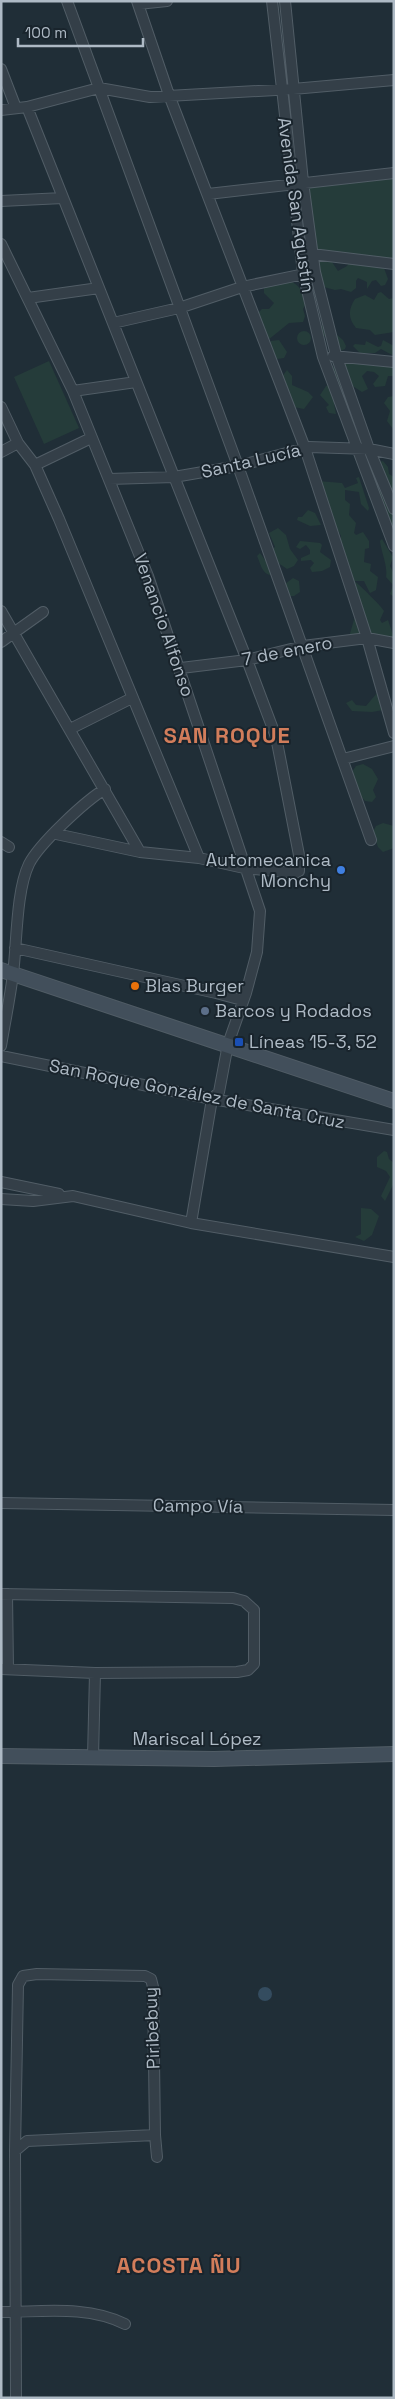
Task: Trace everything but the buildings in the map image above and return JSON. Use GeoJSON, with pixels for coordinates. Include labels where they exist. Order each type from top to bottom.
{"type":"FeatureCollection","features":[{"type":"Feature","properties":{"kind":"main road"},"geometry":{"type":"LineString","coordinates":[[7,972],[228,1044],[394,1101]]}},
{"type":"Feature","properties":{"kind":"main road","name":"Mariscal López"},"geometry":{"type":"LineString","coordinates":[[1,1756],[214,1759],[394,1754]]}},
{"type":"Feature","properties":{"kind":"street"},"geometry":{"type":"LineString","coordinates":[[67,1],[178,308],[238,466],[344,759],[371,840]]}},
{"type":"Feature","properties":{"kind":"street"},"geometry":{"type":"LineString","coordinates":[[167,1],[137,3],[169,95],[305,448],[366,638],[394,733]]}},
{"type":"Feature","properties":{"kind":"street","name":"Avenida San Agustín"},"geometry":{"type":"LineString","coordinates":[[272,1],[291,184],[303,273],[323,357],[394,546]]}},
{"type":"Feature","properties":{"kind":"street","name":"Avenida San Agustín"},"geometry":{"type":"LineString","coordinates":[[285,1],[303,182],[315,272],[336,355],[369,449],[394,509]]}},
{"type":"Feature","properties":{"kind":"street"},"geometry":{"type":"LineString","coordinates":[[1,69],[16,108]]}},
{"type":"Feature","properties":{"kind":"street"},"geometry":{"type":"LineString","coordinates":[[1,110],[27,107],[100,88],[150,97],[281,88],[293,89],[394,80]]}},
{"type":"Feature","properties":{"kind":"street"},"geometry":{"type":"LineString","coordinates":[[27,107],[276,737],[298,855],[298,871],[295,873],[244,868],[200,858],[140,852],[56,834]]}},
{"type":"Feature","properties":{"kind":"street"},"geometry":{"type":"LineString","coordinates":[[208,194],[394,173]]}},
{"type":"Feature","properties":{"kind":"street"},"geometry":{"type":"LineString","coordinates":[[1,201],[63,198]]}},
{"type":"Feature","properties":{"kind":"street","name":"Venancio Alfonso"},"geometry":{"type":"LineString","coordinates":[[1,244],[4,259],[28,298],[72,391],[148,576],[181,668],[244,868],[260,911],[258,952],[228,1044],[218,1092],[212,1099],[190,1223]]}},
{"type":"Feature","properties":{"kind":"street"},"geometry":{"type":"LineString","coordinates":[[300,256],[312,254],[394,264]]}},
{"type":"Feature","properties":{"kind":"street"},"geometry":{"type":"LineString","coordinates":[[113,323],[178,308],[242,287],[315,272]]}},
{"type":"Feature","properties":{"kind":"street"},"geometry":{"type":"LineString","coordinates":[[28,298],[69,294],[99,288]]}},
{"type":"Feature","properties":{"kind":"street"},"geometry":{"type":"LineString","coordinates":[[323,357],[336,355],[394,362]]}},
{"type":"Feature","properties":{"kind":"street"},"geometry":{"type":"LineString","coordinates":[[72,391],[136,382]]}},
{"type":"Feature","properties":{"kind":"street"},"geometry":{"type":"LineString","coordinates":[[1,407],[18,443],[34,465],[59,519],[200,858]]}},
{"type":"Feature","properties":{"kind":"street"},"geometry":{"type":"LineString","coordinates":[[34,465],[91,438]]}},
{"type":"Feature","properties":{"kind":"street"},"geometry":{"type":"LineString","coordinates":[[1,452],[18,443]]}},
{"type":"Feature","properties":{"kind":"street","name":"Santa Lucía"},"geometry":{"type":"LineString","coordinates":[[109,480],[174,477],[238,466],[305,448],[369,449],[394,454]]}},
{"type":"Feature","properties":{"kind":"street"},"geometry":{"type":"LineString","coordinates":[[1,611],[140,852]]}},
{"type":"Feature","properties":{"kind":"street"},"geometry":{"type":"LineString","coordinates":[[1,642],[43,612]]}},
{"type":"Feature","properties":{"kind":"street","name":"7 de enero"},"geometry":{"type":"LineString","coordinates":[[181,668],[247,660],[303,646],[366,638],[394,643]]}},
{"type":"Feature","properties":{"kind":"street"},"geometry":{"type":"LineString","coordinates":[[70,729],[132,698]]}},
{"type":"Feature","properties":{"kind":"street"},"geometry":{"type":"LineString","coordinates":[[344,759],[394,746]]}},
{"type":"Feature","properties":{"kind":"street"},"geometry":{"type":"LineString","coordinates":[[1,1046],[7,972],[16,948],[22,888],[28,866],[35,855],[85,803],[105,789]]}},
{"type":"Feature","properties":{"kind":"street"},"geometry":{"type":"LineString","coordinates":[[16,948],[216,992],[242,1000]]}},
{"type":"Feature","properties":{"kind":"street","name":"San Roque González de Santa Cruz"},"geometry":{"type":"LineString","coordinates":[[1,1056],[212,1099],[394,1130]]}},
{"type":"Feature","properties":{"kind":"street"},"geometry":{"type":"LineString","coordinates":[[1,1182],[190,1223],[394,1257]]}},
{"type":"Feature","properties":{"kind":"street"},"geometry":{"type":"LineString","coordinates":[[2,1196],[33,1201],[70,1196]]}},
{"type":"Feature","properties":{"kind":"street","name":"Campo Vía"},"geometry":{"type":"LineString","coordinates":[[1,1503],[394,1510]]}},
{"type":"Feature","properties":{"kind":"street"},"geometry":{"type":"LineString","coordinates":[[4,1594],[233,1598],[244,1601],[254,1610],[254,1664],[248,1670],[237,1672],[95,1673],[4,1669],[4,1594]]}},
{"type":"Feature","properties":{"kind":"street"},"geometry":{"type":"LineString","coordinates":[[93,1757],[95,1673]]}},
{"type":"Feature","properties":{"kind":"street","name":"Piribebuy"},"geometry":{"type":"LineString","coordinates":[[15,2151],[18,1985],[23,1976],[37,1974],[145,1976],[151,1979],[153,1987],[157,2157]]}},
{"type":"Feature","properties":{"kind":"street"},"geometry":{"type":"LineString","coordinates":[[16,2398],[14,2312],[15,2151],[27,2141],[155,2135]]}},
{"type":"Feature","properties":{"kind":"street"},"geometry":{"type":"LineString","coordinates":[[1,2312],[73,2311],[104,2316],[125,2324]]}},
{"type":"Feature","properties":{"kind":"green space"},"geometry":{"type":"Polygon","coordinates":[[[394,175],[394,259],[315,250],[304,186],[394,175]]]}},
{"type":"Feature","properties":{"kind":"green space"},"geometry":{"type":"Polygon","coordinates":[[[313,256],[330,259],[338,271],[347,266],[353,256],[386,265],[384,268],[388,279],[385,285],[381,286],[376,280],[372,281],[367,289],[367,282],[358,278],[356,288],[351,292],[324,287],[313,256]]]}},
{"type":"Feature","properties":{"kind":"green space"},"geometry":{"type":"Polygon","coordinates":[[[284,278],[293,282],[301,290],[306,303],[303,309],[305,316],[303,322],[289,323],[268,340],[257,314],[262,309],[269,309],[274,303],[264,293],[264,286],[284,278]]]}},
{"type":"Feature","properties":{"kind":"green space"},"geometry":{"type":"Polygon","coordinates":[[[381,292],[389,299],[394,298],[394,332],[375,335],[370,330],[356,328],[351,321],[350,314],[355,299],[365,295],[374,300],[378,293],[381,292]]]}},
{"type":"Feature","properties":{"kind":"green space"},"geometry":{"type":"Polygon","coordinates":[[[325,325],[343,340],[346,346],[345,349],[338,352],[328,336],[313,336],[312,329],[325,325]]]}},
{"type":"Feature","properties":{"kind":"green space"},"geometry":{"type":"Polygon","coordinates":[[[301,331],[307,331],[311,338],[307,345],[301,345],[297,341],[297,335],[301,331]]]}},
{"type":"Feature","properties":{"kind":"green space"},"geometry":{"type":"Polygon","coordinates":[[[279,340],[287,352],[284,358],[277,359],[271,347],[271,341],[279,340]]]}},
{"type":"Feature","properties":{"kind":"green space"},"geometry":{"type":"Polygon","coordinates":[[[383,340],[394,346],[394,356],[381,349],[375,353],[360,353],[353,346],[355,344],[365,345],[366,341],[378,347],[381,346],[383,340]]]}},
{"type":"Feature","properties":{"kind":"green space"},"geometry":{"type":"Polygon","coordinates":[[[344,360],[394,366],[394,376],[388,376],[385,386],[375,387],[373,384],[379,376],[374,372],[367,371],[362,376],[368,389],[362,392],[351,385],[340,369],[345,364],[344,360]]]}},
{"type":"Feature","properties":{"kind":"green space"},"geometry":{"type":"Polygon","coordinates":[[[49,361],[79,428],[44,444],[14,377],[49,361]]]}},
{"type":"Feature","properties":{"kind":"green space"},"geometry":{"type":"Polygon","coordinates":[[[331,365],[337,369],[346,404],[354,417],[354,423],[350,424],[335,400],[336,414],[329,413],[326,407],[329,405],[320,395],[326,386],[329,385],[328,366],[331,365]]]}},
{"type":"Feature","properties":{"kind":"green space"},"geometry":{"type":"Polygon","coordinates":[[[287,370],[292,376],[292,385],[308,392],[313,397],[304,409],[294,407],[281,378],[287,370]]]}},
{"type":"Feature","properties":{"kind":"green space"},"geometry":{"type":"Polygon","coordinates":[[[394,396],[393,429],[387,421],[390,411],[384,403],[388,397],[394,396]]]}},
{"type":"Feature","properties":{"kind":"green space"},"geometry":{"type":"Polygon","coordinates":[[[383,461],[388,467],[389,474],[394,477],[394,489],[391,489],[380,462],[383,461]]]}},
{"type":"Feature","properties":{"kind":"green space"},"geometry":{"type":"Polygon","coordinates":[[[359,477],[369,508],[368,511],[361,504],[359,492],[345,490],[345,500],[350,504],[349,515],[356,523],[354,533],[356,535],[363,532],[369,541],[369,548],[365,549],[364,562],[371,564],[370,571],[378,577],[376,590],[370,593],[364,581],[354,581],[383,609],[380,620],[382,623],[388,620],[394,638],[349,637],[355,616],[340,546],[341,536],[327,511],[328,503],[326,498],[316,488],[318,481],[342,483],[345,488],[358,483],[356,478],[359,477]]]}},
{"type":"Feature","properties":{"kind":"green space"},"geometry":{"type":"Polygon","coordinates":[[[373,480],[382,489],[389,501],[394,545],[377,517],[376,510],[368,495],[368,489],[373,480]]]}},
{"type":"Feature","properties":{"kind":"green space"},"geometry":{"type":"Polygon","coordinates":[[[308,510],[315,513],[321,525],[310,526],[297,520],[298,517],[302,517],[308,510]]]}},
{"type":"Feature","properties":{"kind":"green space"},"geometry":{"type":"Polygon","coordinates":[[[278,528],[286,535],[290,549],[298,560],[294,566],[287,569],[274,560],[270,551],[275,547],[269,533],[278,528]]]}},
{"type":"Feature","properties":{"kind":"green space"},"geometry":{"type":"Polygon","coordinates":[[[382,539],[393,557],[390,566],[394,574],[394,597],[390,594],[393,585],[386,577],[380,541],[382,539]]]}},
{"type":"Feature","properties":{"kind":"green space"},"geometry":{"type":"Polygon","coordinates":[[[300,541],[320,543],[322,545],[320,552],[331,560],[330,567],[322,571],[312,572],[310,568],[314,563],[311,560],[301,561],[301,558],[310,554],[310,550],[306,545],[300,549],[296,547],[300,541]]]}},
{"type":"Feature","properties":{"kind":"green space"},"geometry":{"type":"Polygon","coordinates":[[[260,553],[265,560],[269,561],[275,575],[265,572],[257,556],[260,553]]]}},
{"type":"Feature","properties":{"kind":"green space"},"geometry":{"type":"Polygon","coordinates":[[[293,578],[299,581],[300,592],[294,596],[286,596],[281,587],[293,578]]]}},
{"type":"Feature","properties":{"kind":"green space"},"geometry":{"type":"Polygon","coordinates":[[[377,693],[380,695],[383,710],[372,712],[352,711],[346,703],[352,700],[356,705],[366,706],[377,693]]]}},
{"type":"Feature","properties":{"kind":"green space"},"geometry":{"type":"Polygon","coordinates":[[[363,764],[372,769],[378,779],[373,790],[376,797],[372,802],[365,801],[358,793],[352,772],[356,766],[363,764]]]}},
{"type":"Feature","properties":{"kind":"green space"},"geometry":{"type":"Polygon","coordinates":[[[383,823],[394,826],[394,848],[383,852],[378,847],[373,832],[376,826],[383,823]]]}},
{"type":"Feature","properties":{"kind":"green space"},"geometry":{"type":"Polygon","coordinates":[[[384,1151],[387,1152],[389,1159],[394,1163],[394,1183],[385,1201],[381,1196],[390,1177],[386,1171],[377,1167],[377,1157],[384,1151]]]}},
{"type":"Feature","properties":{"kind":"green space"},"geometry":{"type":"Polygon","coordinates":[[[361,1208],[371,1209],[379,1216],[372,1235],[364,1241],[355,1237],[361,1234],[361,1208]]]}},
{"type":"Feature","properties":{"kind":"water"},"geometry":{"type":"Polygon","coordinates":[[[265,1987],[270,1989],[272,1994],[270,1999],[265,2001],[260,1999],[258,1994],[260,1989],[265,1987]]]}},
{"type":"Feature","properties":{"kind":"place","name":"Automecanica Monchy"},"geometry":{"type":"Point","coordinates":[341,870]}},
{"type":"Feature","properties":{"kind":"place","name":"Blas Burger"},"geometry":{"type":"Point","coordinates":[135,986]}},
{"type":"Feature","properties":{"kind":"place","name":"Barcos y Rodados"},"geometry":{"type":"Point","coordinates":[205,1011]}},
{"type":"Feature","properties":{"kind":"place","name":"Líneas 15-3, 52"},"geometry":{"type":"Point","coordinates":[239,1042]}},
{"type":"Feature","properties":{"kind":"district","name":"SAN ROQUE"},"geometry":{"type":"Point","coordinates":[227,735]}},
{"type":"Feature","properties":{"kind":"district","name":"ACOSTA ÑU"},"geometry":{"type":"Point","coordinates":[179,2265]}}]}
